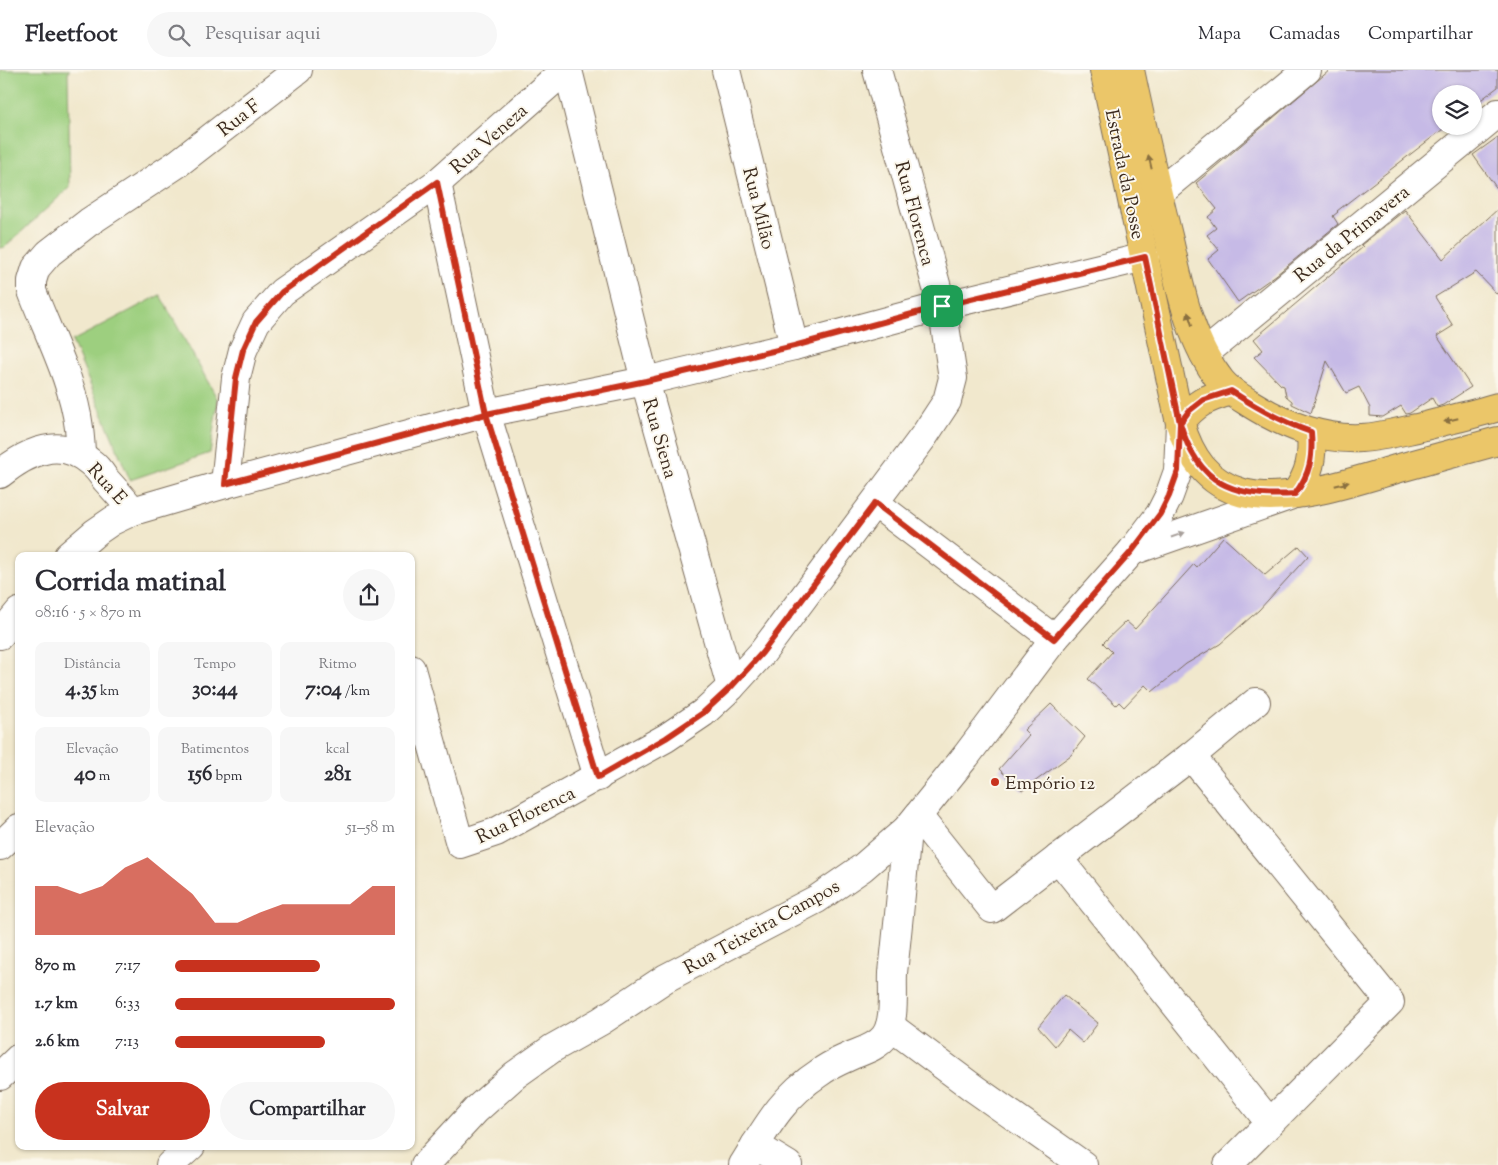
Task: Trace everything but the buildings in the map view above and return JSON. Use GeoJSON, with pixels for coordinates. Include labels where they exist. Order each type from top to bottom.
{"type":"FeatureCollection","features":[{"type":"Feature","properties":{"kind":"main road","name":"Estrada da Posse"},"geometry":{"type":"LineString","coordinates":[[1104,70],[1180,423],[1186,443],[1197,461],[1212,477],[1227,487],[1244,493],[1262,495],[1295,494]]}},
{"type":"Feature","properties":{"kind":"main road","name":"Estrada da Posse"},"geometry":{"type":"LineString","coordinates":[[1130,70],[1182,294],[1204,354],[1222,382],[1231,391]]}},
{"type":"Feature","properties":{"kind":"main road"},"geometry":{"type":"LineString","coordinates":[[1180,423],[1189,411],[1203,400],[1231,391],[1291,426],[1335,437],[1361,438],[1387,435],[1498,407]]}},
{"type":"Feature","properties":{"kind":"main road"},"geometry":{"type":"LineString","coordinates":[[1295,494],[1302,485],[1310,467],[1311,432]]}},
{"type":"Feature","properties":{"kind":"main road","name":"Rua Teixeira Campos"},"geometry":{"type":"LineString","coordinates":[[1295,494],[1343,484],[1498,441]]}},
{"type":"Feature","properties":{"kind":"street","name":"Rua F"},"geometry":{"type":"LineString","coordinates":[[81,455],[79,427],[72,395],[57,350],[32,291],[32,281],[36,268],[49,253],[89,222],[177,164],[298,70]]}},
{"type":"Feature","properties":{"kind":"street","name":"Rua Milão"},"geometry":{"type":"LineString","coordinates":[[726,70],[794,346]]}},
{"type":"Feature","properties":{"kind":"street","name":"Rua Florenca"},"geometry":{"type":"LineString","coordinates":[[415,683],[460,844],[496,832],[666,738],[703,713],[731,687],[762,653],[875,503],[947,401],[953,378],[942,306],[877,70]]}},
{"type":"Feature","properties":{"kind":"street"},"geometry":{"type":"LineString","coordinates":[[1158,194],[1307,70]]}},
{"type":"Feature","properties":{"kind":"street","name":"Rua Veneza"},"geometry":{"type":"LineString","coordinates":[[225,484],[236,378],[243,350],[256,322],[282,292],[437,182],[558,73]]}},
{"type":"Feature","properties":{"kind":"street","name":"Rua Siena"},"geometry":{"type":"LineString","coordinates":[[558,73],[731,687]]}},
{"type":"Feature","properties":{"kind":"street","name":"Rua da Primavera"},"geometry":{"type":"LineString","coordinates":[[1204,354],[1498,112]]}},
{"type":"Feature","properties":{"kind":"street"},"geometry":{"type":"LineString","coordinates":[[437,182],[486,414],[598,777]]}},
{"type":"Feature","properties":{"kind":"street"},"geometry":{"type":"LineString","coordinates":[[73,552],[112,521],[133,511],[225,484],[486,414],[646,381],[794,346],[942,306],[1145,257]]}},
{"type":"Feature","properties":{"kind":"street","name":"Rua Teixeira Campos"},"geometry":{"type":"LineString","coordinates":[[425,1165],[476,1110],[515,1075],[553,1048],[666,978],[817,899],[862,868],[912,823],[966,756],[1054,639],[1132,551],[1160,514],[1178,471],[1180,423]]}},
{"type":"Feature","properties":{"kind":"street","name":"Rua E"},"geometry":{"type":"LineString","coordinates":[[0,474],[16,461],[35,452],[53,448],[69,449],[91,462],[133,511]]}},
{"type":"Feature","properties":{"kind":"street","name":"Rua Teixeira Campos"},"geometry":{"type":"LineString","coordinates":[[1132,551],[1295,494]]}},
{"type":"Feature","properties":{"kind":"street"},"geometry":{"type":"LineString","coordinates":[[875,503],[1054,639]]}},
{"type":"Feature","properties":{"kind":"street"},"geometry":{"type":"LineString","coordinates":[[0,635],[15,617]]}},
{"type":"Feature","properties":{"kind":"street"},"geometry":{"type":"LineString","coordinates":[[912,823],[992,908],[1191,756],[1256,702]]}},
{"type":"Feature","properties":{"kind":"street"},"geometry":{"type":"LineString","coordinates":[[1191,756],[1390,1002],[1228,1165]]}},
{"type":"Feature","properties":{"kind":"street"},"geometry":{"type":"LineString","coordinates":[[788,1165],[749,1155],[776,1112],[796,1089],[820,1072],[877,1044],[885,1036],[890,1026],[893,975],[912,823]]}},
{"type":"Feature","properties":{"kind":"street"},"geometry":{"type":"LineString","coordinates":[[0,846],[15,832]]}},
{"type":"Feature","properties":{"kind":"street"},"geometry":{"type":"LineString","coordinates":[[1058,858],[1270,1123]]}},
{"type":"Feature","properties":{"kind":"street"},"geometry":{"type":"LineString","coordinates":[[890,1026],[1082,1165]]}},
{"type":"Feature","properties":{"kind":"street"},"geometry":{"type":"LineString","coordinates":[[0,1076],[15,1062]]}},
{"type":"Feature","properties":{"kind":"street"},"geometry":{"type":"LineString","coordinates":[[170,1165],[187,1150]]}},
{"type":"Feature","properties":{"kind":"green space"},"geometry":{"type":"Polygon","coordinates":[[[0,70],[70,70],[68,72],[70,187],[5,247],[0,248],[0,70]]]}},
{"type":"Feature","properties":{"kind":"green space"},"geometry":{"type":"Polygon","coordinates":[[[160,295],[218,400],[210,453],[130,480],[72,341],[160,295]]]}},
{"type":"Feature","properties":{"kind":"place","name":"Empório 12"},"geometry":{"type":"Point","coordinates":[995,782]}},
{"type":"Feature","properties":{"kind":"route"},"geometry":{"type":"LineString","coordinates":[[942,306],[794,346],[646,381],[486,414],[225,484],[236,378],[243,350],[256,322],[282,292],[437,182],[486,414],[598,777],[666,738],[703,713],[731,687],[762,653],[875,503],[1054,639],[1132,551],[1160,514],[1178,471],[1180,423],[1189,411],[1203,400],[1231,391],[1291,426],[1311,432],[1311,461],[1308,473],[1295,494],[1262,495],[1244,493],[1227,487],[1212,477],[1197,461],[1186,443],[1180,423],[1145,257],[942,306]]}}]}
